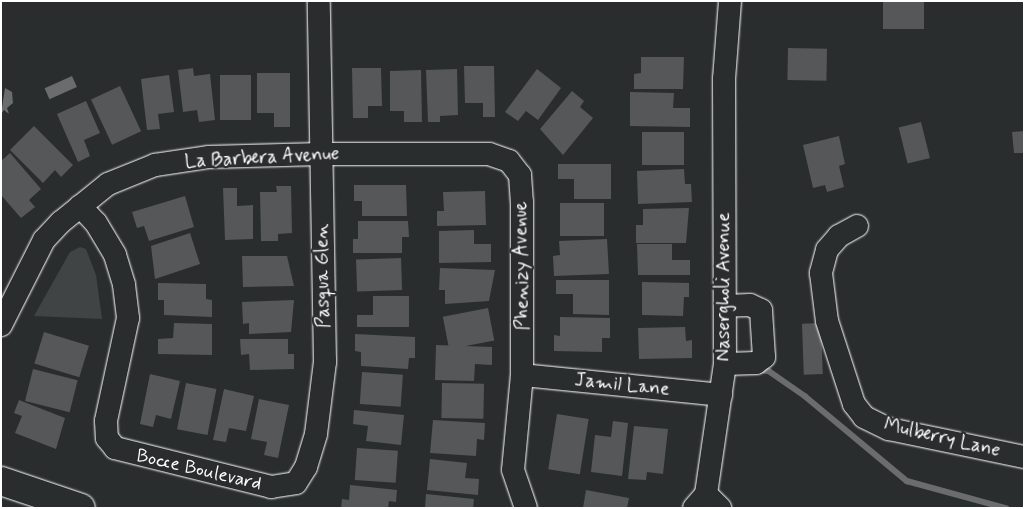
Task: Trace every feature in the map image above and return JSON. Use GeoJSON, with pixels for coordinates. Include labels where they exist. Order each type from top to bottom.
{"type":"FeatureCollection","features":[{"type":"Feature","properties":{"kind":"main road"},"geometry":{"type":"LineString","coordinates":[[1,481],[81,508]]}},
{"type":"Feature","properties":{"kind":"street","name":"Pasqua Glen"},"geometry":{"type":"LineString","coordinates":[[296,483],[306,467],[316,434],[325,362],[319,1]]}},
{"type":"Feature","properties":{"kind":"street","name":"Nasergholi Avenue"},"geometry":{"type":"LineString","coordinates":[[707,503],[725,364],[724,79],[730,1]]}},
{"type":"Feature","properties":{"kind":"street","name":"La Barbera Avenue"},"geometry":{"type":"LineString","coordinates":[[4,315],[44,240],[80,206],[108,184],[155,165],[209,157],[321,154],[489,154],[509,161]]}},
{"type":"Feature","properties":{"kind":"street","name":"Phenizy Avenue"},"geometry":{"type":"LineString","coordinates":[[509,161],[520,175],[522,202],[522,375],[514,470],[526,508]]}},
{"type":"Feature","properties":{"kind":"street","name":"Bocce Boulevard"},"geometry":{"type":"LineString","coordinates":[[80,206],[96,224],[114,255],[128,318],[106,422],[107,438],[115,448],[136,456],[271,487],[296,483]]}},
{"type":"Feature","properties":{"kind":"street","name":"Mulberry Lane"},"geometry":{"type":"LineString","coordinates":[[857,226],[839,236],[828,250],[821,274],[827,321],[854,404],[864,417],[889,429],[1024,457]]}},
{"type":"Feature","properties":{"kind":"street"},"geometry":{"type":"LineString","coordinates":[[725,306],[750,305],[761,310],[764,357],[756,363],[725,364]]}},
{"type":"Feature","properties":{"kind":"street","name":"Jamil Lane"},"geometry":{"type":"LineString","coordinates":[[522,375],[721,395]]}},
{"type":"Feature","properties":{"kind":"shaded area"},"geometry":{"type":"Polygon","coordinates":[[[72,76],[77,87],[49,99],[45,88],[72,76]]]}},
{"type":"Feature","properties":{"kind":"shaded area"},"geometry":{"type":"Polygon","coordinates":[[[5,88],[12,92],[13,103],[7,108],[9,114],[4,110],[1,114],[5,88]]]}},
{"type":"Feature","properties":{"kind":"shaded area"},"geometry":{"type":"Polygon","coordinates":[[[80,247],[86,249],[96,275],[102,319],[34,316],[70,252],[80,247]]]}},
{"type":"Feature","properties":{"kind":"building"},"geometry":{"type":"Polygon","coordinates":[[[883,1],[924,1],[924,29],[883,29],[883,1]]]}},
{"type":"Feature","properties":{"kind":"building"},"geometry":{"type":"Polygon","coordinates":[[[788,48],[827,49],[826,81],[787,80],[788,48]]]}},
{"type":"Feature","properties":{"kind":"building"},"geometry":{"type":"Polygon","coordinates":[[[641,57],[684,57],[683,89],[634,89],[634,74],[641,73],[641,57]]]}},
{"type":"Feature","properties":{"kind":"building"},"geometry":{"type":"Polygon","coordinates":[[[464,66],[494,66],[495,117],[483,117],[483,103],[465,103],[464,66]]]}},
{"type":"Feature","properties":{"kind":"building"},"geometry":{"type":"Polygon","coordinates":[[[193,68],[194,76],[210,74],[215,120],[199,122],[197,110],[183,112],[178,70],[193,68]]]}},
{"type":"Feature","properties":{"kind":"building"},"geometry":{"type":"Polygon","coordinates":[[[352,68],[381,68],[382,106],[368,106],[368,118],[353,118],[352,68]]]}},
{"type":"Feature","properties":{"kind":"building"},"geometry":{"type":"Polygon","coordinates":[[[457,69],[458,115],[440,116],[440,122],[428,122],[426,70],[457,69]]]}},
{"type":"Feature","properties":{"kind":"building"},"geometry":{"type":"Polygon","coordinates":[[[537,69],[561,88],[538,120],[526,111],[518,121],[505,112],[537,69]]]}},
{"type":"Feature","properties":{"kind":"building"},"geometry":{"type":"Polygon","coordinates":[[[421,70],[422,122],[404,122],[404,111],[390,111],[390,71],[421,70]]]}},
{"type":"Feature","properties":{"kind":"building"},"geometry":{"type":"Polygon","coordinates":[[[257,73],[290,73],[290,127],[274,127],[274,113],[257,113],[257,73]]]}},
{"type":"Feature","properties":{"kind":"building"},"geometry":{"type":"Polygon","coordinates":[[[169,75],[174,112],[158,114],[160,129],[147,130],[141,79],[169,75]]]}},
{"type":"Feature","properties":{"kind":"building"},"geometry":{"type":"Polygon","coordinates":[[[220,75],[251,75],[251,120],[220,120],[220,75]]]}},
{"type":"Feature","properties":{"kind":"building"},"geometry":{"type":"Polygon","coordinates":[[[120,86],[141,131],[112,145],[91,100],[120,86]]]}},
{"type":"Feature","properties":{"kind":"building"},"geometry":{"type":"Polygon","coordinates":[[[572,91],[584,101],[580,107],[593,118],[563,155],[540,129],[572,91]]]}},
{"type":"Feature","properties":{"kind":"building"},"geometry":{"type":"Polygon","coordinates":[[[630,92],[674,93],[673,108],[690,108],[690,127],[630,126],[630,92]]]}},
{"type":"Feature","properties":{"kind":"building"},"geometry":{"type":"Polygon","coordinates":[[[86,101],[100,133],[84,140],[90,156],[78,162],[57,114],[86,101]]]}},
{"type":"Feature","properties":{"kind":"building"},"geometry":{"type":"Polygon","coordinates":[[[921,122],[930,158],[908,163],[899,128],[921,122]]]}},
{"type":"Feature","properties":{"kind":"building"},"geometry":{"type":"Polygon","coordinates":[[[34,126],[73,165],[61,177],[55,170],[43,183],[10,150],[34,126]]]}},
{"type":"Feature","properties":{"kind":"building"},"geometry":{"type":"Polygon","coordinates":[[[1024,131],[1024,153],[1014,153],[1012,132],[1024,131]]]}},
{"type":"Feature","properties":{"kind":"building"},"geometry":{"type":"Polygon","coordinates":[[[642,132],[684,132],[684,165],[642,165],[642,132]]]}},
{"type":"Feature","properties":{"kind":"building"},"geometry":{"type":"Polygon","coordinates":[[[839,136],[845,164],[839,166],[844,187],[827,192],[825,185],[813,188],[803,145],[839,136]]]}},
{"type":"Feature","properties":{"kind":"building"},"geometry":{"type":"Polygon","coordinates":[[[10,153],[41,189],[29,200],[35,207],[21,218],[1,195],[1,161],[10,153]]]}},
{"type":"Feature","properties":{"kind":"building"},"geometry":{"type":"Polygon","coordinates":[[[558,164],[611,164],[611,199],[574,199],[574,179],[558,179],[558,164]]]}},
{"type":"Feature","properties":{"kind":"building"},"geometry":{"type":"Polygon","coordinates":[[[684,169],[685,184],[691,184],[692,202],[638,204],[637,171],[684,169]]]}},
{"type":"Feature","properties":{"kind":"building"},"geometry":{"type":"Polygon","coordinates":[[[354,185],[406,185],[407,216],[362,216],[362,201],[354,201],[354,185]]]}},
{"type":"Feature","properties":{"kind":"building"},"geometry":{"type":"Polygon","coordinates":[[[276,186],[291,186],[292,233],[278,234],[278,241],[261,241],[260,192],[277,192],[276,186]]]}},
{"type":"Feature","properties":{"kind":"building"},"geometry":{"type":"Polygon","coordinates":[[[223,188],[237,188],[237,206],[253,205],[253,239],[225,240],[223,188]]]}},
{"type":"Feature","properties":{"kind":"building"},"geometry":{"type":"Polygon","coordinates":[[[485,191],[486,225],[437,226],[437,211],[444,211],[443,192],[485,191]]]}},
{"type":"Feature","properties":{"kind":"building"},"geometry":{"type":"Polygon","coordinates":[[[185,196],[194,227],[149,241],[144,226],[137,228],[132,212],[185,196]]]}},
{"type":"Feature","properties":{"kind":"building"},"geometry":{"type":"Polygon","coordinates":[[[560,203],[604,203],[604,236],[560,236],[560,203]]]}},
{"type":"Feature","properties":{"kind":"building"},"geometry":{"type":"Polygon","coordinates":[[[689,208],[686,243],[636,243],[636,225],[643,225],[643,209],[689,208]]]}},
{"type":"Feature","properties":{"kind":"building"},"geometry":{"type":"Polygon","coordinates":[[[358,221],[408,221],[409,237],[402,237],[402,253],[353,253],[353,239],[358,239],[358,221]]]}},
{"type":"Feature","properties":{"kind":"building"},"geometry":{"type":"Polygon","coordinates":[[[474,230],[474,244],[491,244],[491,262],[439,263],[439,231],[474,230]]]}},
{"type":"Feature","properties":{"kind":"building"},"geometry":{"type":"Polygon","coordinates":[[[190,233],[200,264],[155,279],[151,246],[190,233]]]}},
{"type":"Feature","properties":{"kind":"building"},"geometry":{"type":"Polygon","coordinates":[[[607,239],[609,274],[554,276],[553,256],[560,255],[559,241],[607,239]]]}},
{"type":"Feature","properties":{"kind":"building"},"geometry":{"type":"Polygon","coordinates":[[[637,244],[672,244],[672,260],[690,260],[690,275],[638,275],[637,244]]]}},
{"type":"Feature","properties":{"kind":"building"},"geometry":{"type":"Polygon","coordinates":[[[242,256],[287,256],[294,286],[243,287],[242,256]]]}},
{"type":"Feature","properties":{"kind":"building"},"geometry":{"type":"Polygon","coordinates":[[[401,258],[402,290],[357,292],[356,260],[401,258]]]}},
{"type":"Feature","properties":{"kind":"building"},"geometry":{"type":"Polygon","coordinates":[[[440,268],[495,270],[489,301],[445,304],[445,290],[439,290],[440,268]]]}},
{"type":"Feature","properties":{"kind":"building"},"geometry":{"type":"Polygon","coordinates":[[[556,280],[609,280],[609,315],[573,314],[573,294],[556,294],[556,280]]]}},
{"type":"Feature","properties":{"kind":"building"},"geometry":{"type":"Polygon","coordinates":[[[642,282],[689,283],[689,297],[684,297],[683,316],[642,315],[642,282]]]}},
{"type":"Feature","properties":{"kind":"building"},"geometry":{"type":"Polygon","coordinates":[[[158,283],[206,284],[206,299],[212,300],[212,317],[164,315],[164,300],[158,300],[158,283]]]}},
{"type":"Feature","properties":{"kind":"building"},"geometry":{"type":"Polygon","coordinates":[[[373,296],[409,296],[409,327],[357,327],[357,315],[373,315],[373,296]]]}},
{"type":"Feature","properties":{"kind":"building"},"geometry":{"type":"Polygon","coordinates":[[[294,300],[291,332],[249,334],[249,323],[243,324],[242,302],[294,300]]]}},
{"type":"Feature","properties":{"kind":"building"},"geometry":{"type":"Polygon","coordinates":[[[488,308],[494,340],[449,349],[443,317],[488,308]]]}},
{"type":"Feature","properties":{"kind":"building"},"geometry":{"type":"Polygon","coordinates":[[[560,317],[610,318],[610,338],[602,338],[602,352],[554,351],[554,335],[560,336],[560,317]]]}},
{"type":"Feature","properties":{"kind":"building"},"geometry":{"type":"Polygon","coordinates":[[[174,323],[212,324],[212,355],[158,354],[158,339],[173,338],[174,323]]]}},
{"type":"Feature","properties":{"kind":"building"},"geometry":{"type":"Polygon","coordinates":[[[821,323],[823,374],[804,375],[802,324],[821,323]]]}},
{"type":"Feature","properties":{"kind":"building"},"geometry":{"type":"Polygon","coordinates":[[[685,327],[686,341],[692,340],[692,358],[639,359],[638,328],[685,327]]]}},
{"type":"Feature","properties":{"kind":"building"},"geometry":{"type":"Polygon","coordinates":[[[44,332],[89,346],[79,377],[34,364],[44,332]]]}},
{"type":"Feature","properties":{"kind":"building"},"geometry":{"type":"Polygon","coordinates":[[[355,334],[415,337],[415,358],[409,358],[408,369],[361,366],[361,352],[355,351],[355,334]]]}},
{"type":"Feature","properties":{"kind":"building"},"geometry":{"type":"Polygon","coordinates":[[[240,339],[288,339],[288,354],[294,354],[294,369],[250,370],[249,354],[241,355],[240,339]]]}},
{"type":"Feature","properties":{"kind":"building"},"geometry":{"type":"Polygon","coordinates":[[[436,345],[492,347],[492,365],[475,364],[474,381],[435,380],[436,345]]]}},
{"type":"Feature","properties":{"kind":"building"},"geometry":{"type":"Polygon","coordinates":[[[33,369],[78,380],[70,412],[25,401],[33,369]]]}},
{"type":"Feature","properties":{"kind":"building"},"geometry":{"type":"Polygon","coordinates":[[[362,372],[403,375],[401,407],[360,404],[362,372]]]}},
{"type":"Feature","properties":{"kind":"building"},"geometry":{"type":"Polygon","coordinates":[[[150,374],[180,381],[171,419],[156,415],[153,427],[140,424],[150,374]]]}},
{"type":"Feature","properties":{"kind":"building"},"geometry":{"type":"Polygon","coordinates":[[[186,383],[216,389],[207,435],[177,429],[186,383]]]}},
{"type":"Feature","properties":{"kind":"building"},"geometry":{"type":"Polygon","coordinates":[[[442,383],[484,384],[483,419],[441,418],[442,383]]]}},
{"type":"Feature","properties":{"kind":"building"},"geometry":{"type":"Polygon","coordinates":[[[224,389],[254,396],[246,431],[229,428],[226,442],[213,440],[224,389]]]}},
{"type":"Feature","properties":{"kind":"building"},"geometry":{"type":"Polygon","coordinates":[[[259,399],[289,405],[278,458],[264,455],[267,442],[251,439],[259,399]]]}},
{"type":"Feature","properties":{"kind":"building"},"geometry":{"type":"Polygon","coordinates":[[[19,400],[65,418],[56,449],[15,433],[22,416],[14,413],[19,400]]]}},
{"type":"Feature","properties":{"kind":"building"},"geometry":{"type":"Polygon","coordinates":[[[354,410],[404,415],[401,445],[366,441],[368,426],[353,424],[354,410]]]}},
{"type":"Feature","properties":{"kind":"building"},"geometry":{"type":"Polygon","coordinates":[[[557,414],[589,419],[580,474],[548,469],[557,414]]]}},
{"type":"Feature","properties":{"kind":"building"},"geometry":{"type":"Polygon","coordinates":[[[433,420],[485,423],[484,440],[477,439],[476,456],[430,453],[433,420]]]}},
{"type":"Feature","properties":{"kind":"building"},"geometry":{"type":"Polygon","coordinates":[[[613,421],[628,423],[622,476],[591,472],[595,435],[611,437],[613,421]]]}},
{"type":"Feature","properties":{"kind":"building"},"geometry":{"type":"Polygon","coordinates":[[[634,426],[668,429],[663,474],[647,472],[646,480],[628,479],[634,426]]]}},
{"type":"Feature","properties":{"kind":"building"},"geometry":{"type":"Polygon","coordinates":[[[357,448],[398,451],[396,483],[355,480],[357,448]]]}},
{"type":"Feature","properties":{"kind":"building"},"geometry":{"type":"Polygon","coordinates":[[[430,459],[467,463],[465,478],[479,479],[478,495],[427,490],[430,459]]]}},
{"type":"Feature","properties":{"kind":"building"},"geometry":{"type":"Polygon","coordinates":[[[350,485],[397,490],[396,502],[389,501],[388,508],[341,508],[342,499],[349,500],[350,485]]]}},
{"type":"Feature","properties":{"kind":"building"},"geometry":{"type":"Polygon","coordinates":[[[586,490],[629,498],[627,508],[583,508],[586,490]]]}},
{"type":"Feature","properties":{"kind":"building"},"geometry":{"type":"Polygon","coordinates":[[[426,494],[474,499],[473,508],[425,508],[426,494]]]}},
{"type":"Feature","properties":{"kind":"waterway"},"geometry":{"type":"LineString","coordinates":[[758,370],[769,371],[805,396],[907,481],[1006,508]]}}]}
